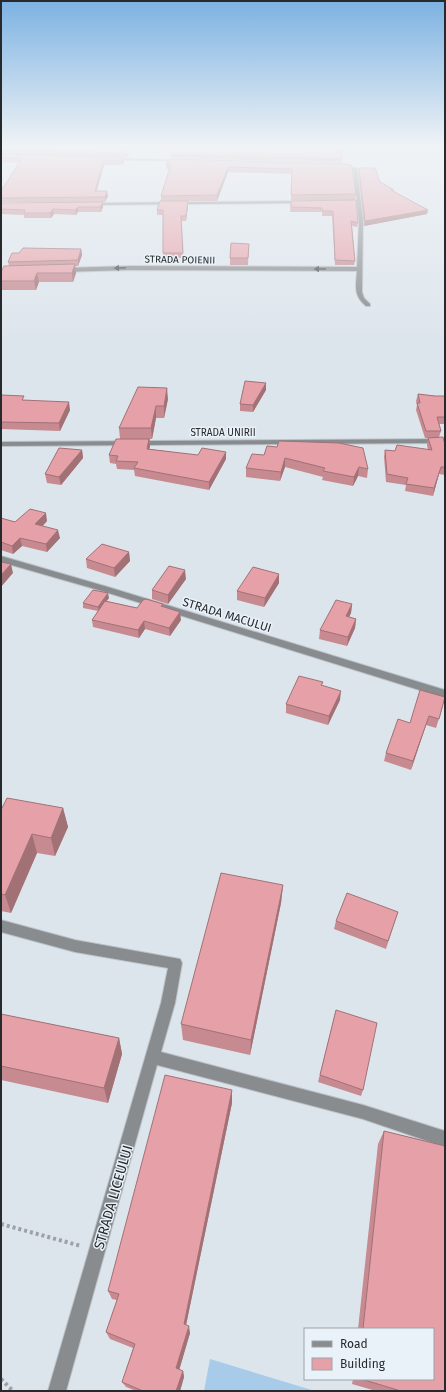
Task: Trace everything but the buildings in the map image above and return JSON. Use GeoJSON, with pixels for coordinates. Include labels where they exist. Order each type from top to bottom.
{"type":"FeatureCollection","features":[{"type":"Feature","properties":{"kind":"street"},"geometry":{"type":"LineString","coordinates":[[360,211],[361,221],[358,292],[361,299],[368,305]]}},
{"type":"Feature","properties":{"kind":"street","name":"STRADA POIENII"},"geometry":{"type":"LineString","coordinates":[[60,270],[130,268],[359,269]]}},
{"type":"Feature","properties":{"kind":"street","name":"STRADA UNIRII"},"geometry":{"type":"LineString","coordinates":[[1,444],[445,441]]}},
{"type":"Feature","properties":{"kind":"street","name":"STRADA MACULUI"},"geometry":{"type":"LineString","coordinates":[[1,559],[105,589],[445,694]]}},
{"type":"Feature","properties":{"kind":"street","name":"STRADA LICEULUI"},"geometry":{"type":"LineString","coordinates":[[1,926],[75,946],[175,963],[168,1003],[58,1391]]}},
{"type":"Feature","properties":{"kind":"street"},"geometry":{"type":"LineString","coordinates":[[152,1057],[363,1112],[445,1140]]}},
{"type":"Feature","properties":{"kind":"path"},"geometry":{"type":"LineString","coordinates":[[1,1224],[97,1251]]}},
{"type":"Feature","properties":{"kind":"path"},"geometry":{"type":"LineString","coordinates":[[1,1379],[13,1391]]}},
{"type":"Feature","properties":{"kind":"shaded area"},"geometry":{"type":"Polygon","coordinates":[[[210,1359],[315,1391],[204,1391],[210,1359]]]}}]}
